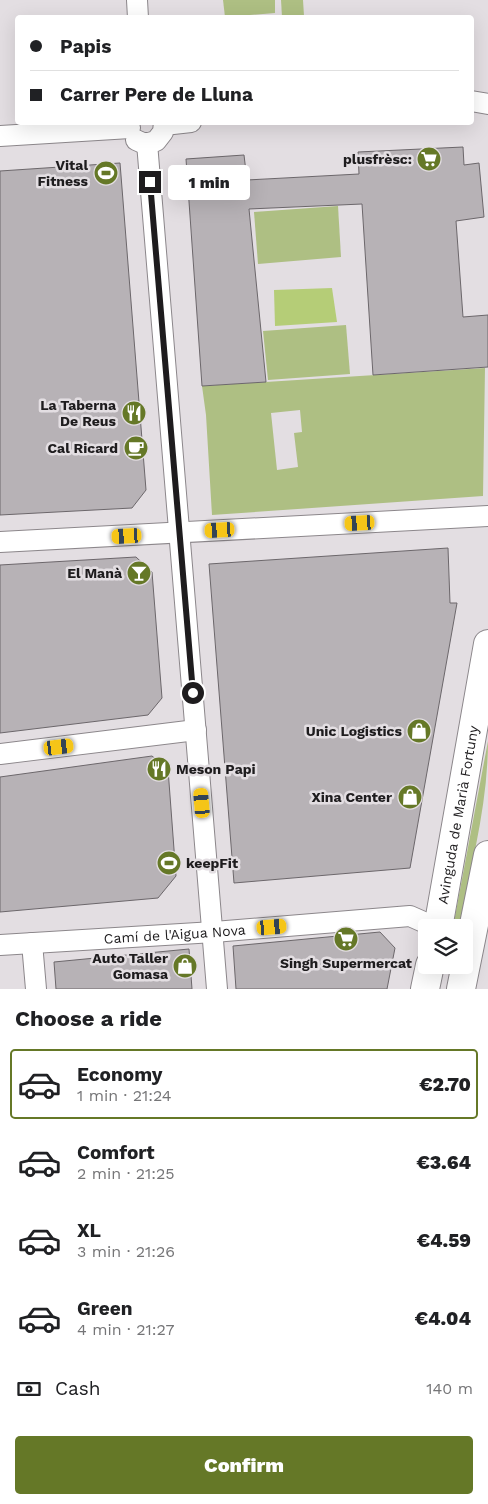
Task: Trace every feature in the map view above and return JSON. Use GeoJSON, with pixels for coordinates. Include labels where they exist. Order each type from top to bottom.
{"type":"FeatureCollection","features":[{"type":"Feature","properties":{"kind":"main road","name":"Avinguda de Marià Fortuny"},"geometry":{"type":"LineString","coordinates":[[439,919],[488,644]]}},
{"type":"Feature","properties":{"kind":"main road"},"geometry":{"type":"LineString","coordinates":[[460,989],[488,855]]}},
{"type":"Feature","properties":{"kind":"main road"},"geometry":{"type":"LineString","coordinates":[[425,989],[428,974]]}},
{"type":"Feature","properties":{"kind":"street"},"geometry":{"type":"LineString","coordinates":[[137,0],[138,15]]}},
{"type":"Feature","properties":{"kind":"street"},"geometry":{"type":"LineString","coordinates":[[0,136],[130,125],[134,138],[147,144],[160,138],[164,125]]}},
{"type":"Feature","properties":{"kind":"street"},"geometry":{"type":"LineString","coordinates":[[147,144],[181,532],[217,989]]}},
{"type":"Feature","properties":{"kind":"street"},"geometry":{"type":"LineString","coordinates":[[0,542],[488,516]]}},
{"type":"Feature","properties":{"kind":"street"},"geometry":{"type":"LineString","coordinates":[[0,754],[196,730]]}},
{"type":"Feature","properties":{"kind":"street","name":"Camí de l'Aigua Nova"},"geometry":{"type":"LineString","coordinates":[[0,945],[214,932],[410,916],[418,920]]}},
{"type":"Feature","properties":{"kind":"street"},"geometry":{"type":"LineString","coordinates":[[32,943],[36,989]]}},
{"type":"Feature","properties":{"kind":"shaded area"},"geometry":{"type":"Polygon","coordinates":[[[223,0],[275,0],[275,13],[225,15],[223,0]]]}},
{"type":"Feature","properties":{"kind":"shaded area"},"geometry":{"type":"Polygon","coordinates":[[[281,0],[303,0],[304,15],[282,15],[281,0]]]}},
{"type":"Feature","properties":{"kind":"shaded area"},"geometry":{"type":"Polygon","coordinates":[[[338,206],[341,257],[258,264],[254,212],[338,206]]]}},
{"type":"Feature","properties":{"kind":"shaded area"},"geometry":{"type":"Polygon","coordinates":[[[332,288],[337,322],[275,326],[274,290],[332,288]]]}},
{"type":"Feature","properties":{"kind":"shaded area"},"geometry":{"type":"Polygon","coordinates":[[[346,325],[350,374],[268,380],[263,331],[346,325]]]}},
{"type":"Feature","properties":{"kind":"shaded area"},"geometry":{"type":"Polygon","coordinates":[[[485,368],[483,496],[212,515],[206,415],[202,386],[485,368]],[[300,410],[271,413],[277,470],[298,467],[294,433],[302,432],[300,410]]]}},
{"type":"Feature","properties":{"kind":"shaded area"},"geometry":{"type":"Polygon","coordinates":[[[488,741],[485,788],[478,835],[461,919],[455,919],[488,741]]]}},
{"type":"Feature","properties":{"kind":"building"},"geometry":{"type":"Polygon","coordinates":[[[463,147],[464,165],[479,163],[484,217],[456,221],[463,317],[488,315],[488,367],[373,375],[362,204],[249,209],[266,382],[202,386],[186,159],[244,155],[247,180],[359,174],[358,152],[463,147]]]}},
{"type":"Feature","properties":{"kind":"building"},"geometry":{"type":"Polygon","coordinates":[[[120,163],[146,490],[132,508],[0,515],[0,171],[120,163]]]}},
{"type":"Feature","properties":{"kind":"building"},"geometry":{"type":"Polygon","coordinates":[[[448,548],[450,603],[457,603],[410,868],[234,883],[209,564],[448,548]]]}},
{"type":"Feature","properties":{"kind":"building"},"geometry":{"type":"Polygon","coordinates":[[[136,557],[152,572],[162,698],[148,715],[0,733],[0,565],[136,557]]]}},
{"type":"Feature","properties":{"kind":"building"},"geometry":{"type":"Polygon","coordinates":[[[152,756],[168,769],[176,876],[158,898],[0,912],[0,777],[152,756]]]}},
{"type":"Feature","properties":{"kind":"building"},"geometry":{"type":"Polygon","coordinates":[[[380,932],[395,948],[387,989],[236,989],[233,946],[380,932]]]}},
{"type":"Feature","properties":{"kind":"building"},"geometry":{"type":"Polygon","coordinates":[[[189,949],[192,989],[56,989],[54,962],[189,949]]]}},
{"type":"Feature","properties":{"kind":"place","name":"plusfrèsc:"},"geometry":{"type":"Point","coordinates":[429,159]}},
{"type":"Feature","properties":{"kind":"place","name":"Vital Fitness"},"geometry":{"type":"Point","coordinates":[106,173]}},
{"type":"Feature","properties":{"kind":"place","name":"La Taberna De Reus"},"geometry":{"type":"Point","coordinates":[134,413]}},
{"type":"Feature","properties":{"kind":"place","name":"Cal Ricard"},"geometry":{"type":"Point","coordinates":[136,448]}},
{"type":"Feature","properties":{"kind":"place","name":"El Manà"},"geometry":{"type":"Point","coordinates":[139,573]}},
{"type":"Feature","properties":{"kind":"place","name":"Unic Logistics"},"geometry":{"type":"Point","coordinates":[419,731]}},
{"type":"Feature","properties":{"kind":"place","name":"Meson Papi"},"geometry":{"type":"Point","coordinates":[159,769]}},
{"type":"Feature","properties":{"kind":"place","name":"Xina Center"},"geometry":{"type":"Point","coordinates":[410,797]}},
{"type":"Feature","properties":{"kind":"place","name":"keepFit"},"geometry":{"type":"Point","coordinates":[169,863]}},
{"type":"Feature","properties":{"kind":"place","name":"Singh Supermercat"},"geometry":{"type":"Point","coordinates":[346,939]}},
{"type":"Feature","properties":{"kind":"place","name":"Auto Taller Gomasa"},"geometry":{"type":"Point","coordinates":[185,966]}},
{"type":"Feature","properties":{"kind":"route"},"geometry":{"type":"LineString","coordinates":[[150,182],[193,693]]}}]}
